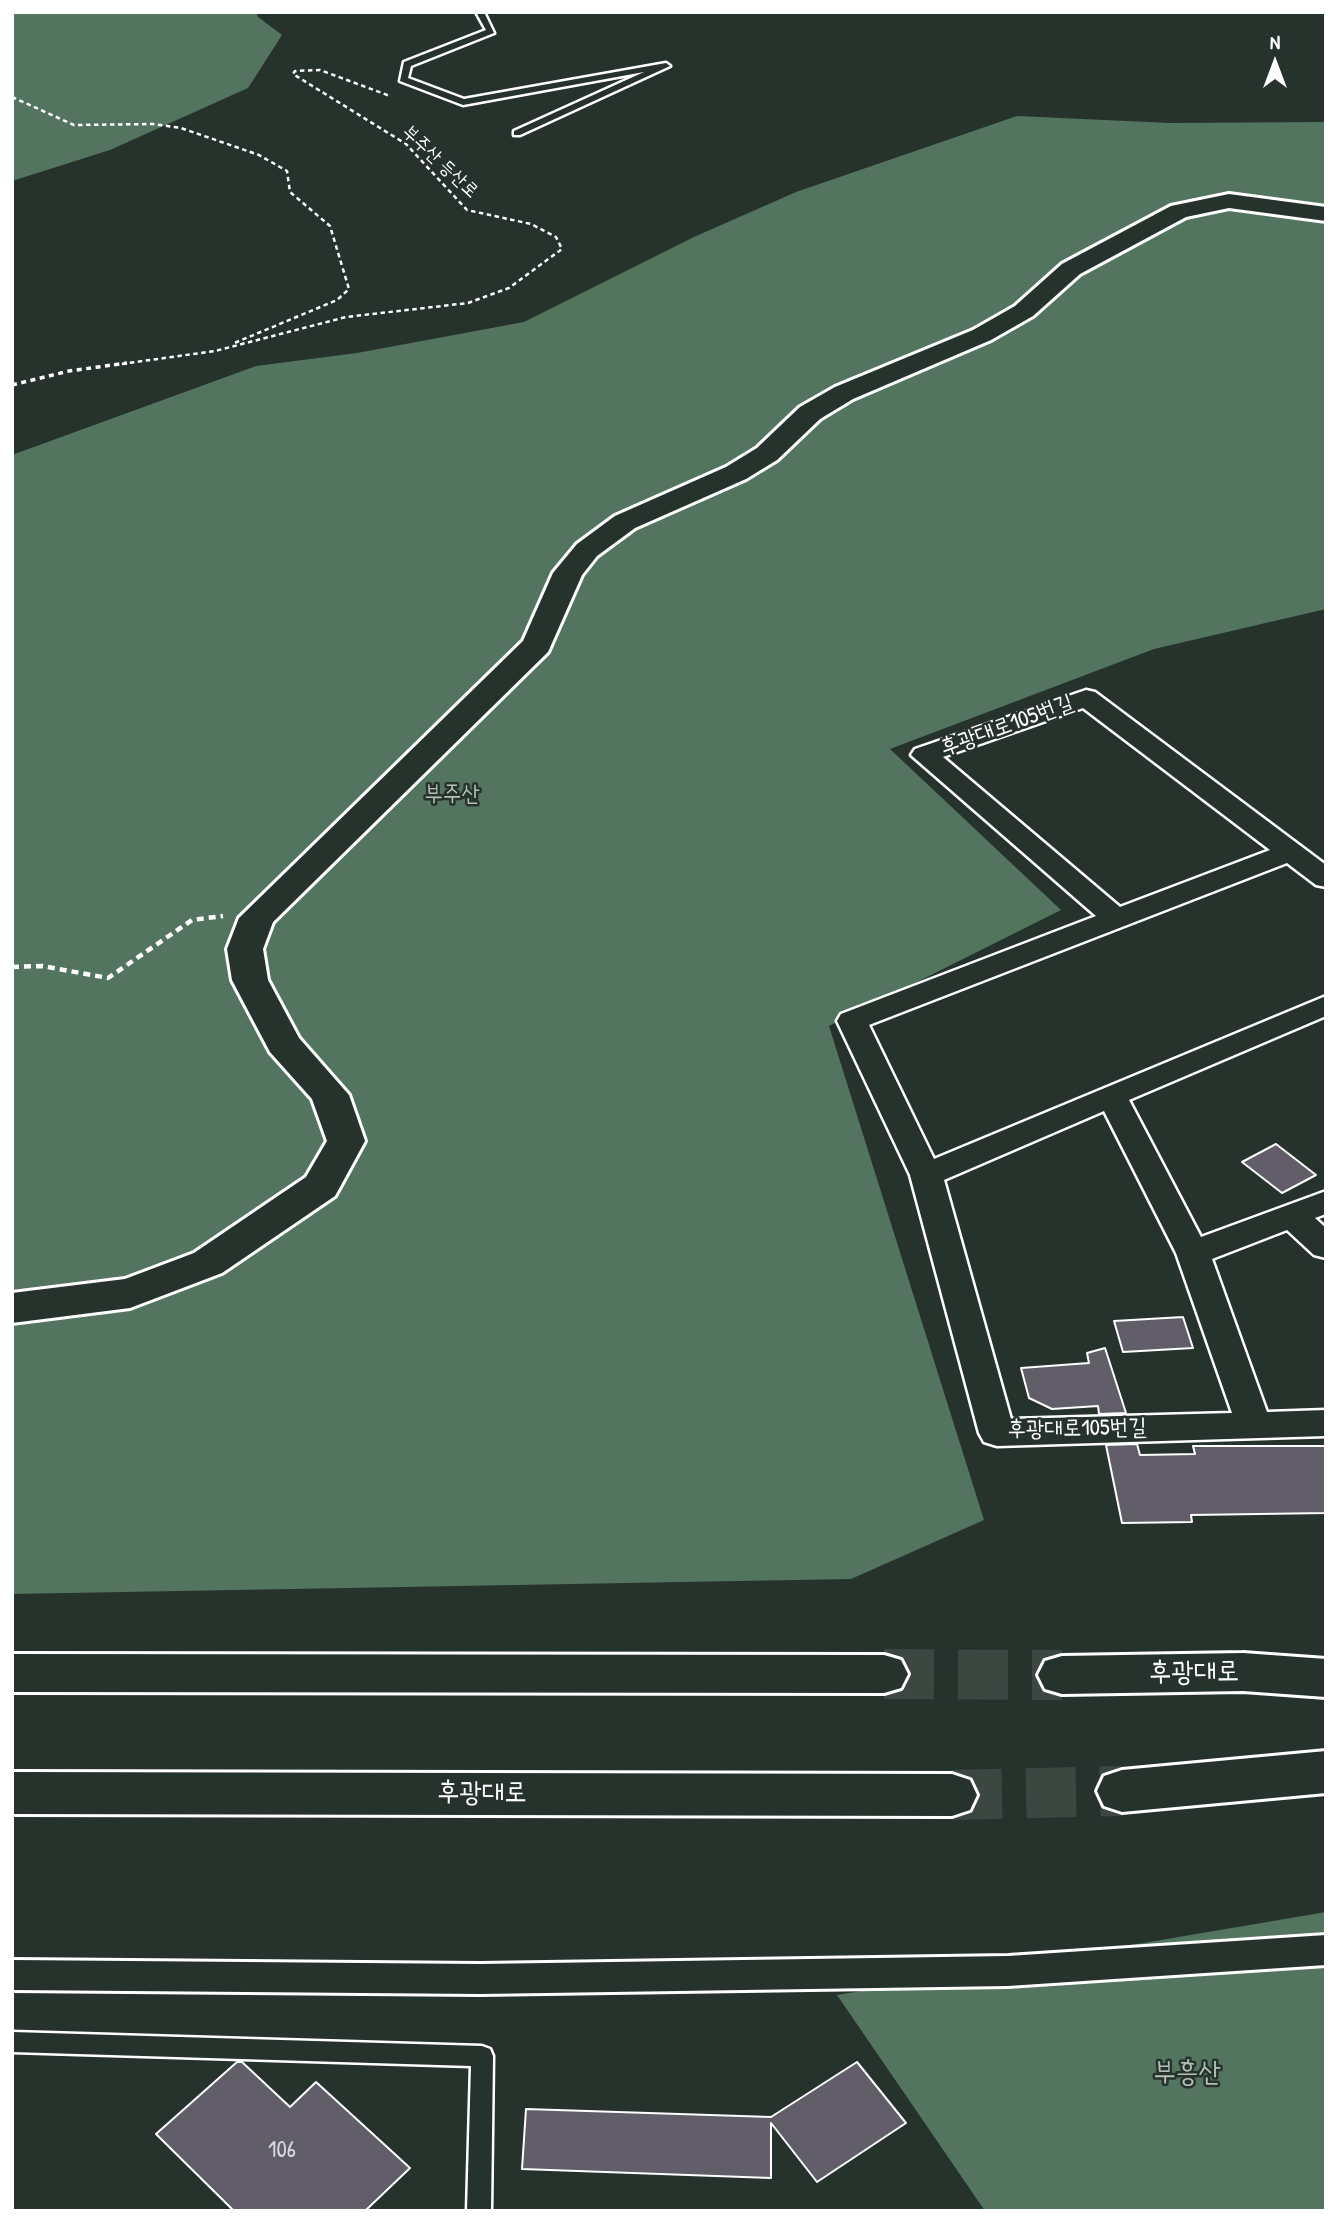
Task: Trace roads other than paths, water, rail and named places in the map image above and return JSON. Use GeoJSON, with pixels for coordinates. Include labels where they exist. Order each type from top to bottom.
{"type":"FeatureCollection","features":[{"type":"Feature","properties":{"kind":"street"},"geometry":{"type":"LineString","coordinates":[[12,1308],[130,1293],[208,1263],[321,1186],[346,1141],[330,1095],[283,1044],[250,980],[245,949],[257,918],[537,645],[568,573],[587,550],[625,522],[736,473],[767,454],[810,413],[844,393],[982,335],[1024,311],[1071,269],[1179,211],[1229,201],[1326,214]]}},
{"type":"Feature","properties":{"kind":"street","name":"후광대로105번길"},"geometry":{"type":"LineString","coordinates":[[1116,918],[924,755],[1086,698],[1326,878]]}},
{"type":"Feature","properties":{"kind":"street","name":"후광대로105번길"},"geometry":{"type":"LineString","coordinates":[[1290,852],[852,1021],[926,1175],[997,1433],[1326,1423]]}},
{"type":"Feature","properties":{"kind":"street"},"geometry":{"type":"LineString","coordinates":[[926,1175],[1326,1004]]}},
{"type":"Feature","properties":{"kind":"street"},"geometry":{"type":"LineString","coordinates":[[1112,1097],[1193,1252],[1254,1424]]}},
{"type":"Feature","properties":{"kind":"street"},"geometry":{"type":"LineString","coordinates":[[1193,1252],[1326,1202]]}},
{"type":"Feature","properties":{"kind":"street"},"geometry":{"type":"LineString","coordinates":[[1291,1215],[1326,1247]]}},
{"type":"Feature","properties":{"kind":"street","name":"후광대로"},"geometry":{"type":"LineString","coordinates":[[1062,1675],[1243,1672],[1326,1678]]}},
{"type":"Feature","properties":{"kind":"street"},"geometry":{"type":"LineString","coordinates":[[12,1673],[884,1674]]}},
{"type":"Feature","properties":{"kind":"street"},"geometry":{"type":"LineString","coordinates":[[1122,1791],[1326,1772]]}},
{"type":"Feature","properties":{"kind":"street","name":"후광대로"},"geometry":{"type":"LineString","coordinates":[[12,1793],[952,1795]]}},
{"type":"Feature","properties":{"kind":"street"},"geometry":{"type":"LineString","coordinates":[[12,1975],[480,1979],[995,1972],[1326,1950]]}},
{"type":"Feature","properties":{"kind":"lane"},"geometry":{"type":"LineString","coordinates":[[480,12],[491,31],[407,64],[403,79],[463,102],[666,66],[517,133]]}},
{"type":"Feature","properties":{"kind":"lane"},"geometry":{"type":"LineString","coordinates":[[12,2042],[482,2056],[479,2211]]}},
{"type":"Feature","properties":{"kind":"tunnel"},"geometry":{"type":"LineString","coordinates":[[884,1674],[1062,1675]]}},
{"type":"Feature","properties":{"kind":"tunnel"},"geometry":{"type":"LineString","coordinates":[[952,1795],[1122,1791]]}},
{"type":"Feature","properties":{"kind":"park label","name":"부주산"},"geometry":{"type":"Point","coordinates":[452,795]}},
{"type":"Feature","properties":{"kind":"park label","name":"부흥산"},"geometry":{"type":"Point","coordinates":[1187,2074]}}]}
